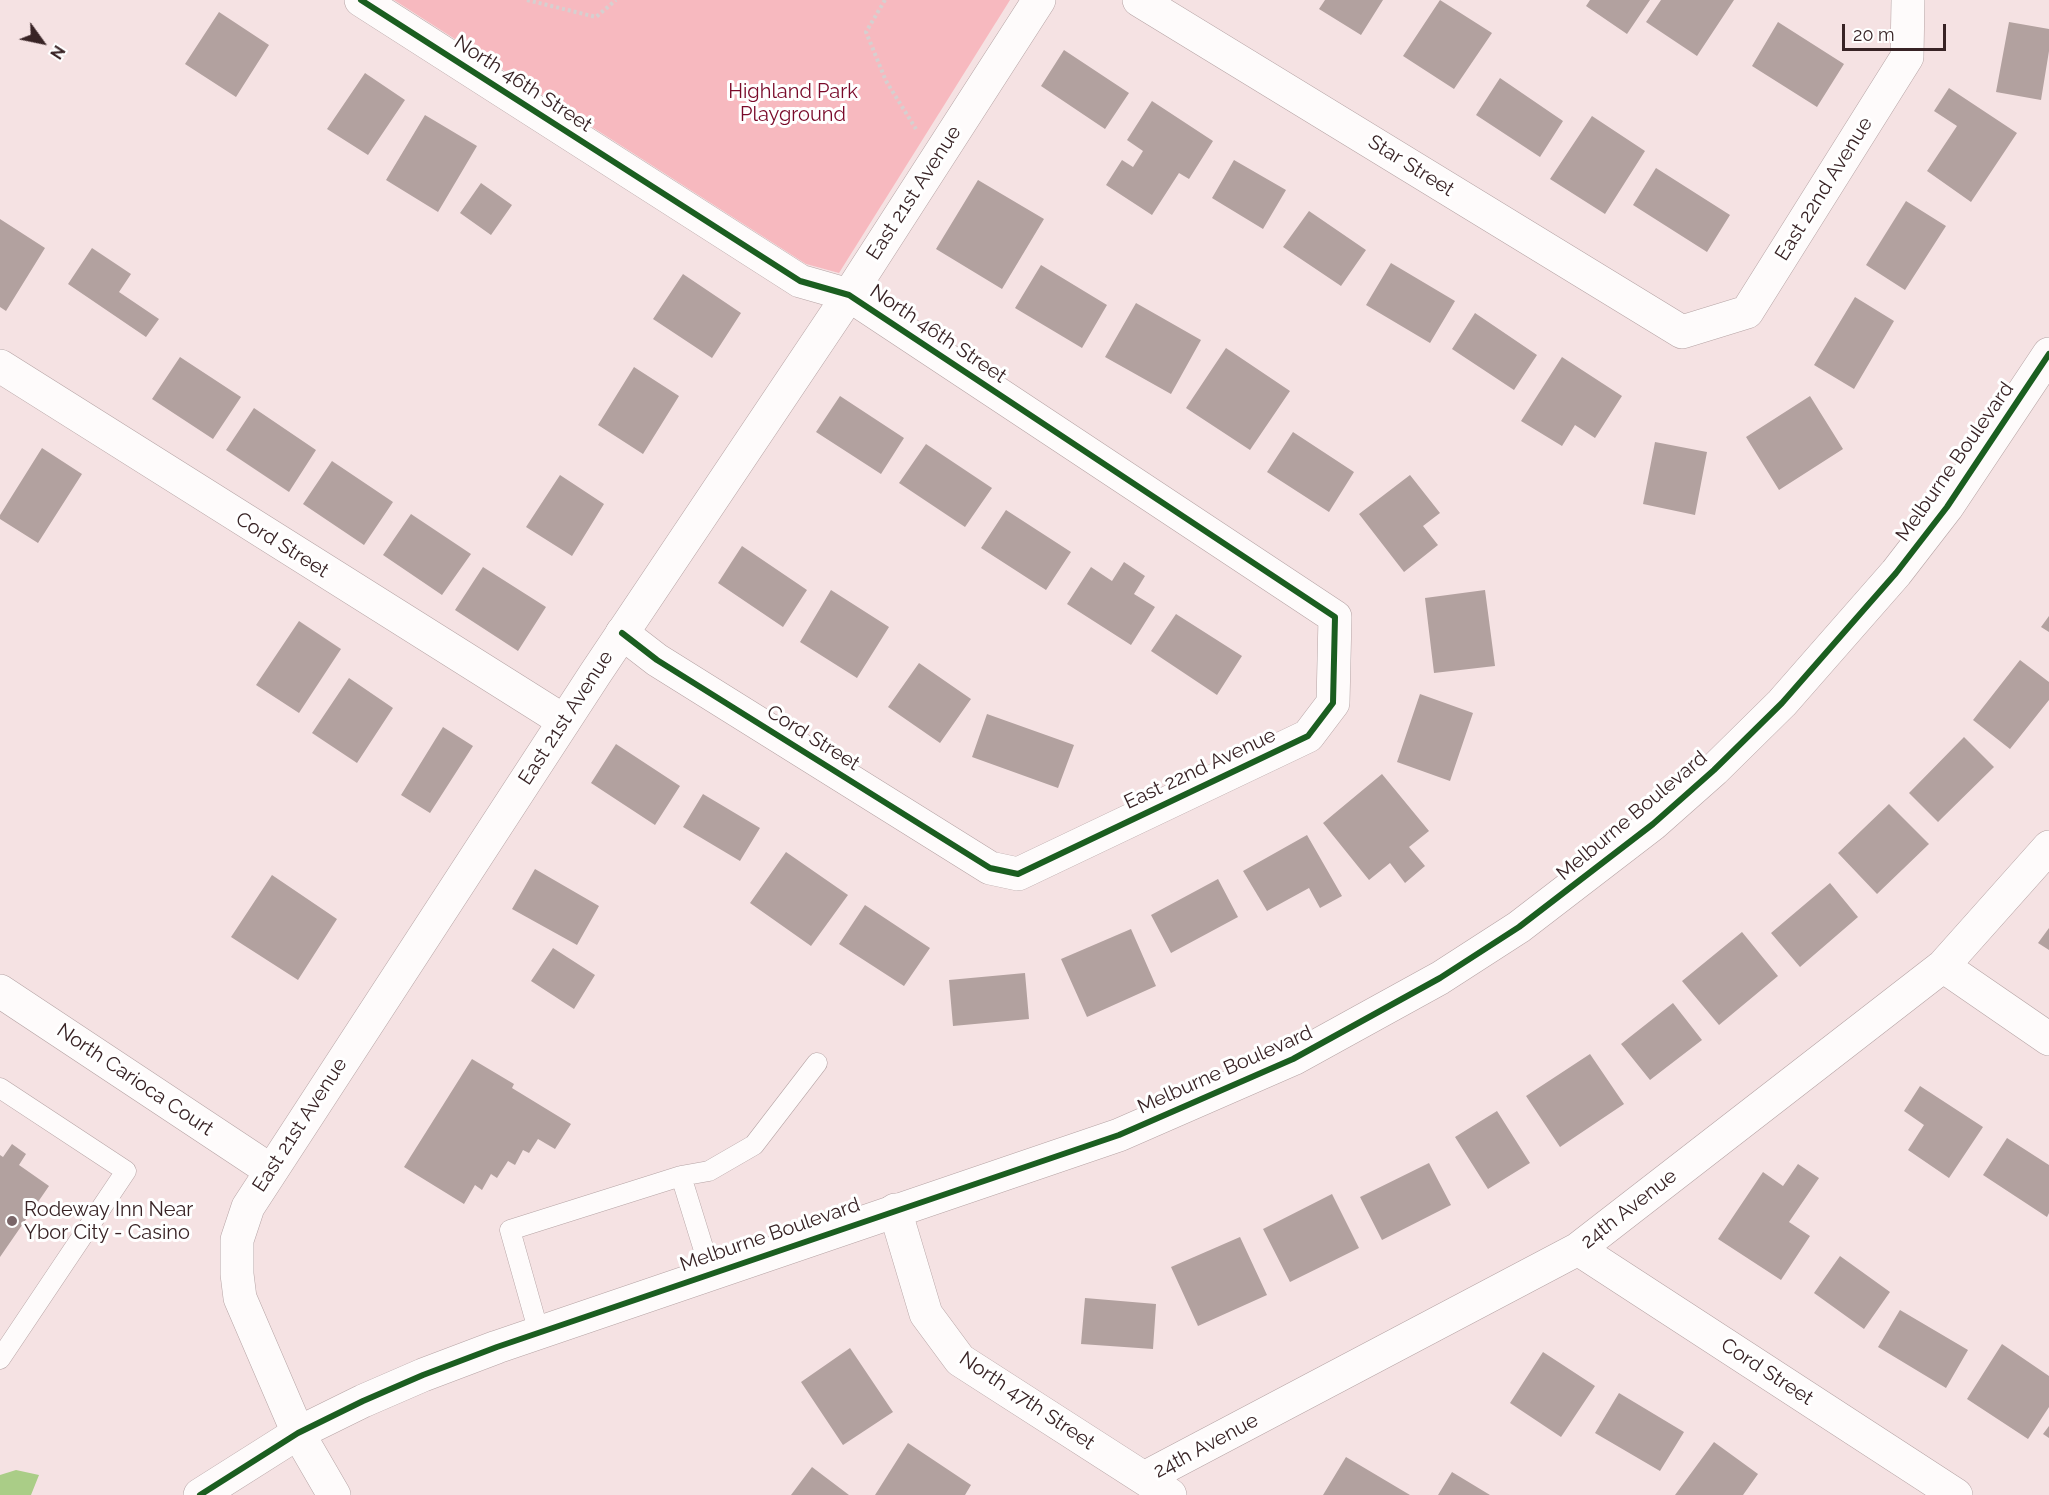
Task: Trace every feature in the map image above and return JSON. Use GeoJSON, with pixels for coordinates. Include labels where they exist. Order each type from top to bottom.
{"type":"FeatureCollection","features":[{"type":"Feature","properties":{"kind":"street","name":"North 46th Street"},"geometry":{"type":"LineString","coordinates":[[361,0],[800,280],[849,295],[1335,617]]}},
{"type":"Feature","properties":{"kind":"street","name":"East 21st Avenue"},"geometry":{"type":"LineString","coordinates":[[334,1495],[298,1433],[240,1298],[237,1240],[248,1207],[564,721],[849,295],[1039,0]]}},
{"type":"Feature","properties":{"kind":"street","name":"Star Street"},"geometry":{"type":"LineString","coordinates":[[1139,0],[1682,332]]}},
{"type":"Feature","properties":{"kind":"street","name":"East 22nd Avenue"},"geometry":{"type":"LineString","coordinates":[[1682,332],[1747,312],[1907,57],[1908,0]]}},
{"type":"Feature","properties":{"kind":"street","name":"Melburne Boulevard"},"geometry":{"type":"LineString","coordinates":[[200,1495],[298,1433],[423,1375],[711,1273],[1119,1135],[1235,1087],[1365,1021],[1519,927],[1653,824],[1714,770],[1782,703],[1888,582],[1947,507],[2049,354]]}},
{"type":"Feature","properties":{"kind":"street","name":"Cord Street"},"geometry":{"type":"LineString","coordinates":[[0,366],[535,705],[564,721]]}},
{"type":"Feature","properties":{"kind":"street","name":"East 22nd Avenue"},"geometry":{"type":"LineString","coordinates":[[990,868],[1018,874],[1308,736],[1333,703],[1335,617]]}},
{"type":"Feature","properties":{"kind":"street","name":"Cord Street"},"geometry":{"type":"LineString","coordinates":[[622,633],[657,660],[990,868]]}},
{"type":"Feature","properties":{"kind":"street","name":"24th Avenue"},"geometry":{"type":"LineString","coordinates":[[1157,1487],[1578,1249],[1943,966],[2049,848]]}},
{"type":"Feature","properties":{"kind":"street"},"geometry":{"type":"LineString","coordinates":[[1943,966],[2049,1039]]}},
{"type":"Feature","properties":{"kind":"street","name":"North Carioca Court"},"geometry":{"type":"LineString","coordinates":[[0,991],[270,1170]]}},
{"type":"Feature","properties":{"kind":"street","name":"North 47th Street"},"geometry":{"type":"LineString","coordinates":[[895,1210],[926,1314],[960,1360],[1157,1487]]}},
{"type":"Feature","properties":{"kind":"street","name":"Cord Street"},"geometry":{"type":"LineString","coordinates":[[1578,1249],[1956,1495]]}},
{"type":"Feature","properties":{"kind":"lane"},"geometry":{"type":"LineString","coordinates":[[539,1333],[510,1230],[681,1176],[709,1171],[754,1145],[817,1063]]}},
{"type":"Feature","properties":{"kind":"lane"},"geometry":{"type":"LineString","coordinates":[[0,1088],[126,1171],[0,1359]]}},
{"type":"Feature","properties":{"kind":"lane"},"geometry":{"type":"LineString","coordinates":[[681,1176],[711,1273]]}},
{"type":"Feature","properties":{"kind":"path"},"geometry":{"type":"LineString","coordinates":[[527,0],[596,18],[616,0]]}},
{"type":"Feature","properties":{"kind":"path"},"geometry":{"type":"LineString","coordinates":[[885,0],[866,32],[886,81],[910,123],[940,153]]}},
{"type":"Feature","properties":{"kind":"green space","name":"Highland Park Playground"},"geometry":{"type":"Polygon","coordinates":[[[394,0],[1010,0],[839,273],[806,264],[394,0]]]}},
{"type":"Feature","properties":{"kind":"shaded area"},"geometry":{"type":"Polygon","coordinates":[[[16,1470],[39,1475],[31,1495],[0,1495],[0,1475],[16,1470]]]}},
{"type":"Feature","properties":{"kind":"building"},"geometry":{"type":"Polygon","coordinates":[[[1325,0],[1383,0],[1361,35],[1319,9],[1325,0]]]}},
{"type":"Feature","properties":{"kind":"building"},"geometry":{"type":"Polygon","coordinates":[[[1440,0],[1492,33],[1454,89],[1403,56],[1440,0]]]}},
{"type":"Feature","properties":{"kind":"building"},"geometry":{"type":"Polygon","coordinates":[[[1590,0],[1650,0],[1627,34],[1586,6],[1590,0]]]}},
{"type":"Feature","properties":{"kind":"building"},"geometry":{"type":"Polygon","coordinates":[[[1661,0],[1734,0],[1697,56],[1646,22],[1661,0]]]}},
{"type":"Feature","properties":{"kind":"building"},"geometry":{"type":"Polygon","coordinates":[[[219,12],[269,45],[236,97],[185,64],[219,12]]]}},
{"type":"Feature","properties":{"kind":"building"},"geometry":{"type":"Polygon","coordinates":[[[1778,22],[1844,64],[1817,107],[1752,66],[1778,22]]]}},
{"type":"Feature","properties":{"kind":"building"},"geometry":{"type":"Polygon","coordinates":[[[2009,22],[2049,29],[2049,51],[2041,100],[1996,92],[2009,22]]]}},
{"type":"Feature","properties":{"kind":"building"},"geometry":{"type":"Polygon","coordinates":[[[1064,50],[1129,93],[1105,129],[1041,86],[1064,50]]]}},
{"type":"Feature","properties":{"kind":"building"},"geometry":{"type":"Polygon","coordinates":[[[365,73],[405,100],[368,155],[327,129],[365,73]]]}},
{"type":"Feature","properties":{"kind":"building"},"geometry":{"type":"Polygon","coordinates":[[[1500,78],[1563,121],[1540,157],[1476,115],[1500,78]]]}},
{"type":"Feature","properties":{"kind":"building"},"geometry":{"type":"Polygon","coordinates":[[[1949,88],[2017,133],[1971,202],[1927,171],[1957,126],[1934,111],[1949,88]]]}},
{"type":"Feature","properties":{"kind":"building"},"geometry":{"type":"Polygon","coordinates":[[[1152,101],[1213,141],[1189,179],[1179,173],[1152,215],[1106,185],[1122,160],[1133,167],[1143,151],[1127,140],[1152,101]]]}},
{"type":"Feature","properties":{"kind":"building"},"geometry":{"type":"Polygon","coordinates":[[[425,115],[477,146],[438,212],[386,180],[425,115]]]}},
{"type":"Feature","properties":{"kind":"building"},"geometry":{"type":"Polygon","coordinates":[[[1592,116],[1645,151],[1605,214],[1550,179],[1592,116]]]}},
{"type":"Feature","properties":{"kind":"building"},"geometry":{"type":"Polygon","coordinates":[[[1234,160],[1286,190],[1263,229],[1212,198],[1234,160]]]}},
{"type":"Feature","properties":{"kind":"building"},"geometry":{"type":"Polygon","coordinates":[[[1656,168],[1730,215],[1707,252],[1633,205],[1656,168]]]}},
{"type":"Feature","properties":{"kind":"building"},"geometry":{"type":"Polygon","coordinates":[[[978,180],[1044,219],[1002,289],[936,249],[978,180]]]}},
{"type":"Feature","properties":{"kind":"building"},"geometry":{"type":"Polygon","coordinates":[[[481,183],[512,205],[491,235],[460,213],[481,183]]]}},
{"type":"Feature","properties":{"kind":"building"},"geometry":{"type":"Polygon","coordinates":[[[1906,201],[1946,226],[1905,290],[1866,265],[1906,201]]]}},
{"type":"Feature","properties":{"kind":"building"},"geometry":{"type":"Polygon","coordinates":[[[1309,211],[1366,250],[1341,286],[1283,247],[1309,211]]]}},
{"type":"Feature","properties":{"kind":"building"},"geometry":{"type":"Polygon","coordinates":[[[0,219],[45,248],[6,311],[0,307],[0,219]]]}},
{"type":"Feature","properties":{"kind":"building"},"geometry":{"type":"Polygon","coordinates":[[[92,248],[131,274],[119,292],[159,319],[146,337],[68,284],[92,248]]]}},
{"type":"Feature","properties":{"kind":"building"},"geometry":{"type":"Polygon","coordinates":[[[1391,263],[1455,301],[1430,343],[1366,305],[1391,263]]]}},
{"type":"Feature","properties":{"kind":"building"},"geometry":{"type":"Polygon","coordinates":[[[1041,265],[1107,305],[1082,348],[1015,308],[1041,265]]]}},
{"type":"Feature","properties":{"kind":"building"},"geometry":{"type":"Polygon","coordinates":[[[683,274],[741,313],[712,358],[653,319],[683,274]]]}},
{"type":"Feature","properties":{"kind":"building"},"geometry":{"type":"Polygon","coordinates":[[[1855,297],[1894,321],[1854,389],[1814,365],[1855,297]]]}},
{"type":"Feature","properties":{"kind":"building"},"geometry":{"type":"Polygon","coordinates":[[[1136,303],[1201,340],[1171,394],[1105,357],[1136,303]]]}},
{"type":"Feature","properties":{"kind":"building"},"geometry":{"type":"Polygon","coordinates":[[[1475,313],[1537,355],[1514,390],[1452,349],[1475,313]]]}},
{"type":"Feature","properties":{"kind":"building"},"geometry":{"type":"Polygon","coordinates":[[[1226,348],[1290,391],[1250,450],[1186,408],[1226,348]]]}},
{"type":"Feature","properties":{"kind":"building"},"geometry":{"type":"Polygon","coordinates":[[[180,357],[241,397],[213,439],[152,399],[180,357]]]}},
{"type":"Feature","properties":{"kind":"building"},"geometry":{"type":"Polygon","coordinates":[[[1562,357],[1622,396],[1595,438],[1575,425],[1562,446],[1521,421],[1562,357]]]}},
{"type":"Feature","properties":{"kind":"building"},"geometry":{"type":"Polygon","coordinates":[[[634,367],[679,396],[643,454],[598,425],[634,367]]]}},
{"type":"Feature","properties":{"kind":"building"},"geometry":{"type":"Polygon","coordinates":[[[840,396],[904,438],[881,474],[816,432],[840,396]]]}},
{"type":"Feature","properties":{"kind":"building"},"geometry":{"type":"Polygon","coordinates":[[[1810,396],[1843,449],[1779,490],[1746,437],[1810,396]]]}},
{"type":"Feature","properties":{"kind":"building"},"geometry":{"type":"Polygon","coordinates":[[[254,408],[316,450],[289,492],[226,450],[254,408]]]}},
{"type":"Feature","properties":{"kind":"building"},"geometry":{"type":"Polygon","coordinates":[[[1293,432],[1354,472],[1329,512],[1267,472],[1293,432]]]}},
{"type":"Feature","properties":{"kind":"building"},"geometry":{"type":"Polygon","coordinates":[[[1655,442],[1707,452],[1695,515],[1643,504],[1655,442]]]}},
{"type":"Feature","properties":{"kind":"building"},"geometry":{"type":"Polygon","coordinates":[[[926,444],[992,488],[965,527],[899,483],[926,444]]]}},
{"type":"Feature","properties":{"kind":"building"},"geometry":{"type":"Polygon","coordinates":[[[42,448],[82,474],[38,543],[0,519],[0,515],[42,448]]]}},
{"type":"Feature","properties":{"kind":"building"},"geometry":{"type":"Polygon","coordinates":[[[332,461],[393,502],[364,545],[303,504],[332,461]]]}},
{"type":"Feature","properties":{"kind":"building"},"geometry":{"type":"Polygon","coordinates":[[[560,475],[604,504],[572,556],[526,527],[560,475]]]}},
{"type":"Feature","properties":{"kind":"building"},"geometry":{"type":"Polygon","coordinates":[[[1410,475],[1440,513],[1423,526],[1438,545],[1404,572],[1359,514],[1410,475]]]}},
{"type":"Feature","properties":{"kind":"building"},"geometry":{"type":"Polygon","coordinates":[[[1006,510],[1071,552],[1046,590],[981,548],[1006,510]]]}},
{"type":"Feature","properties":{"kind":"building"},"geometry":{"type":"Polygon","coordinates":[[[411,514],[471,554],[442,595],[383,555],[411,514]]]}},
{"type":"Feature","properties":{"kind":"building"},"geometry":{"type":"Polygon","coordinates":[[[742,546],[807,590],[783,627],[718,583],[742,546]]]}},
{"type":"Feature","properties":{"kind":"building"},"geometry":{"type":"Polygon","coordinates":[[[1124,562],[1145,576],[1134,594],[1155,607],[1131,645],[1067,604],[1091,567],[1112,581],[1124,562]]]}},
{"type":"Feature","properties":{"kind":"building"},"geometry":{"type":"Polygon","coordinates":[[[483,567],[546,607],[518,651],[455,610],[483,567]]]}},
{"type":"Feature","properties":{"kind":"building"},"geometry":{"type":"Polygon","coordinates":[[[831,590],[889,627],[857,678],[800,642],[831,590]]]}},
{"type":"Feature","properties":{"kind":"building"},"geometry":{"type":"Polygon","coordinates":[[[1485,590],[1495,666],[1434,673],[1425,598],[1485,590]]]}},
{"type":"Feature","properties":{"kind":"building"},"geometry":{"type":"Polygon","coordinates":[[[1176,614],[1242,656],[1217,695],[1151,651],[1176,614]]]}},
{"type":"Feature","properties":{"kind":"building"},"geometry":{"type":"Polygon","coordinates":[[[2049,616],[2049,632],[2041,627],[2049,616]]]}},
{"type":"Feature","properties":{"kind":"building"},"geometry":{"type":"Polygon","coordinates":[[[299,621],[341,649],[299,713],[256,685],[299,621]]]}},
{"type":"Feature","properties":{"kind":"building"},"geometry":{"type":"Polygon","coordinates":[[[2020,660],[2049,682],[2049,700],[2010,749],[1973,720],[2020,660]]]}},
{"type":"Feature","properties":{"kind":"building"},"geometry":{"type":"Polygon","coordinates":[[[919,663],[971,699],[940,743],[888,707],[919,663]]]}},
{"type":"Feature","properties":{"kind":"building"},"geometry":{"type":"Polygon","coordinates":[[[349,678],[393,708],[357,763],[312,733],[349,678]]]}},
{"type":"Feature","properties":{"kind":"building"},"geometry":{"type":"Polygon","coordinates":[[[1420,694],[1473,713],[1450,781],[1397,762],[1420,694]]]}},
{"type":"Feature","properties":{"kind":"building"},"geometry":{"type":"Polygon","coordinates":[[[987,714],[1074,745],[1058,788],[972,757],[987,714]]]}},
{"type":"Feature","properties":{"kind":"building"},"geometry":{"type":"Polygon","coordinates":[[[443,727],[473,746],[430,813],[401,795],[443,727]]]}},
{"type":"Feature","properties":{"kind":"building"},"geometry":{"type":"Polygon","coordinates":[[[1964,737],[1994,767],[1938,822],[1909,793],[1964,737]]]}},
{"type":"Feature","properties":{"kind":"building"},"geometry":{"type":"Polygon","coordinates":[[[616,744],[680,786],[655,825],[591,783],[616,744]]]}},
{"type":"Feature","properties":{"kind":"building"},"geometry":{"type":"Polygon","coordinates":[[[1382,774],[1429,831],[1409,847],[1425,866],[1405,883],[1390,863],[1369,880],[1323,823],[1382,774]]]}},
{"type":"Feature","properties":{"kind":"building"},"geometry":{"type":"Polygon","coordinates":[[[703,794],[760,828],[740,861],[683,827],[703,794]]]}},
{"type":"Feature","properties":{"kind":"building"},"geometry":{"type":"Polygon","coordinates":[[[1889,804],[1929,844],[1877,894],[1838,853],[1889,804]]]}},
{"type":"Feature","properties":{"kind":"building"},"geometry":{"type":"Polygon","coordinates":[[[1307,835],[1342,896],[1320,908],[1309,888],[1267,911],[1243,871],[1307,835]]]}},
{"type":"Feature","properties":{"kind":"building"},"geometry":{"type":"Polygon","coordinates":[[[786,852],[848,895],[811,946],[750,903],[786,852]]]}},
{"type":"Feature","properties":{"kind":"building"},"geometry":{"type":"Polygon","coordinates":[[[535,869],[599,906],[577,945],[512,909],[535,869]]]}},
{"type":"Feature","properties":{"kind":"building"},"geometry":{"type":"Polygon","coordinates":[[[272,875],[337,919],[298,980],[231,937],[272,875]]]}},
{"type":"Feature","properties":{"kind":"building"},"geometry":{"type":"Polygon","coordinates":[[[1218,879],[1238,917],[1171,953],[1151,915],[1218,879]]]}},
{"type":"Feature","properties":{"kind":"building"},"geometry":{"type":"Polygon","coordinates":[[[1830,883],[1858,917],[1800,967],[1771,933],[1830,883]]]}},
{"type":"Feature","properties":{"kind":"building"},"geometry":{"type":"Polygon","coordinates":[[[865,905],[930,948],[904,986],[839,944],[865,905]]]}},
{"type":"Feature","properties":{"kind":"building"},"geometry":{"type":"Polygon","coordinates":[[[2049,928],[2049,950],[2038,943],[2049,928]]]}},
{"type":"Feature","properties":{"kind":"building"},"geometry":{"type":"Polygon","coordinates":[[[1131,929],[1156,986],[1087,1017],[1061,959],[1131,929]]]}},
{"type":"Feature","properties":{"kind":"building"},"geometry":{"type":"Polygon","coordinates":[[[1742,932],[1778,976],[1719,1025],[1682,981],[1742,932]]]}},
{"type":"Feature","properties":{"kind":"building"},"geometry":{"type":"Polygon","coordinates":[[[553,948],[595,975],[574,1009],[531,981],[553,948]]]}},
{"type":"Feature","properties":{"kind":"building"},"geometry":{"type":"Polygon","coordinates":[[[1025,973],[1029,1019],[953,1026],[949,980],[1025,973]]]}},
{"type":"Feature","properties":{"kind":"building"},"geometry":{"type":"Polygon","coordinates":[[[1673,1003],[1702,1040],[1650,1080],[1621,1044],[1673,1003]]]}},
{"type":"Feature","properties":{"kind":"building"},"geometry":{"type":"Polygon","coordinates":[[[1590,1054],[1624,1104],[1560,1147],[1526,1096],[1590,1054]]]}},
{"type":"Feature","properties":{"kind":"building"},"geometry":{"type":"Polygon","coordinates":[[[472,1059],[514,1084],[512,1088],[571,1124],[555,1149],[538,1139],[529,1153],[523,1150],[515,1165],[508,1161],[497,1178],[491,1174],[482,1190],[475,1185],[464,1204],[404,1167],[472,1059]]]}},
{"type":"Feature","properties":{"kind":"building"},"geometry":{"type":"Polygon","coordinates":[[[1920,1086],[1983,1127],[1949,1178],[1908,1150],[1924,1125],[1904,1111],[1920,1086]]]}},
{"type":"Feature","properties":{"kind":"building"},"geometry":{"type":"Polygon","coordinates":[[[1497,1111],[1530,1163],[1488,1189],[1455,1137],[1497,1111]]]}},
{"type":"Feature","properties":{"kind":"building"},"geometry":{"type":"Polygon","coordinates":[[[2007,1138],[2049,1165],[2049,1213],[2047,1217],[1983,1175],[2007,1138]]]}},
{"type":"Feature","properties":{"kind":"building","name":"Rodeway Inn Near Ybor City - Casino"},"geometry":{"type":"Polygon","coordinates":[[[12,1144],[26,1154],[19,1165],[49,1186],[0,1257],[0,1155],[3,1157],[12,1144]]]}},
{"type":"Feature","properties":{"kind":"building"},"geometry":{"type":"Polygon","coordinates":[[[1429,1163],[1451,1205],[1382,1240],[1360,1197],[1429,1163]]]}},
{"type":"Feature","properties":{"kind":"building"},"geometry":{"type":"Polygon","coordinates":[[[1798,1164],[1819,1178],[1789,1222],[1810,1236],[1781,1280],[1718,1239],[1763,1172],[1783,1186],[1798,1164]]]}},
{"type":"Feature","properties":{"kind":"building"},"geometry":{"type":"Polygon","coordinates":[[[1332,1194],[1359,1248],[1290,1282],[1263,1229],[1332,1194]]]}},
{"type":"Feature","properties":{"kind":"building"},"geometry":{"type":"Polygon","coordinates":[[[1240,1237],[1267,1295],[1198,1326],[1171,1267],[1240,1237]]]}},
{"type":"Feature","properties":{"kind":"building"},"geometry":{"type":"Polygon","coordinates":[[[1840,1256],[1890,1292],[1864,1329],[1814,1293],[1840,1256]]]}},
{"type":"Feature","properties":{"kind":"building"},"geometry":{"type":"Polygon","coordinates":[[[1085,1298],[1156,1304],[1153,1349],[1081,1344],[1085,1298]]]}},
{"type":"Feature","properties":{"kind":"building"},"geometry":{"type":"Polygon","coordinates":[[[1900,1310],[1968,1350],[1946,1388],[1878,1347],[1900,1310]]]}},
{"type":"Feature","properties":{"kind":"building"},"geometry":{"type":"Polygon","coordinates":[[[2002,1344],[2049,1376],[2049,1407],[2028,1439],[1967,1399],[2002,1344]]]}},
{"type":"Feature","properties":{"kind":"building"},"geometry":{"type":"Polygon","coordinates":[[[850,1348],[893,1412],[843,1445],[801,1382],[850,1348]]]}},
{"type":"Feature","properties":{"kind":"building"},"geometry":{"type":"Polygon","coordinates":[[[1543,1352],[1595,1386],[1561,1437],[1510,1403],[1543,1352]]]}},
{"type":"Feature","properties":{"kind":"building"},"geometry":{"type":"Polygon","coordinates":[[[1619,1393],[1684,1432],[1660,1471],[1595,1433],[1619,1393]]]}},
{"type":"Feature","properties":{"kind":"building"},"geometry":{"type":"Polygon","coordinates":[[[2049,1426],[2049,1438],[2043,1434],[2049,1426]]]}},
{"type":"Feature","properties":{"kind":"building"},"geometry":{"type":"Polygon","coordinates":[[[1714,1442],[1758,1474],[1743,1495],[1675,1495],[1714,1442]]]}},
{"type":"Feature","properties":{"kind":"building"},"geometry":{"type":"Polygon","coordinates":[[[908,1443],[971,1485],[965,1495],[875,1495],[908,1443]]]}},
{"type":"Feature","properties":{"kind":"building"},"geometry":{"type":"Polygon","coordinates":[[[1346,1457],[1410,1495],[1323,1495],[1346,1457]]]}},
{"type":"Feature","properties":{"kind":"building"},"geometry":{"type":"Polygon","coordinates":[[[812,1467],[849,1495],[791,1495],[812,1467]]]}},
{"type":"Feature","properties":{"kind":"building"},"geometry":{"type":"Polygon","coordinates":[[[1452,1472],[1490,1495],[1438,1495],[1452,1472]]]}},
{"type":"Feature","properties":{"kind":"cycle path"},"geometry":{"type":"LineString","coordinates":[[361,0],[800,281],[849,295],[1335,617],[1333,703],[1308,736],[1018,874],[990,868],[657,660],[622,633]]}},
{"type":"Feature","properties":{"kind":"cycle path"},"geometry":{"type":"LineString","coordinates":[[200,1495],[298,1433],[423,1375],[497,1347],[1119,1135],[1293,1059],[1440,978],[1519,927],[1653,824],[1714,770],[1782,703],[1896,573],[1947,507],[2049,354]]}},
{"type":"Feature","properties":{"kind":"place","name":"Rodeway Inn Near Ybor City - Casino"},"geometry":{"type":"Point","coordinates":[12,1221]}}]}
